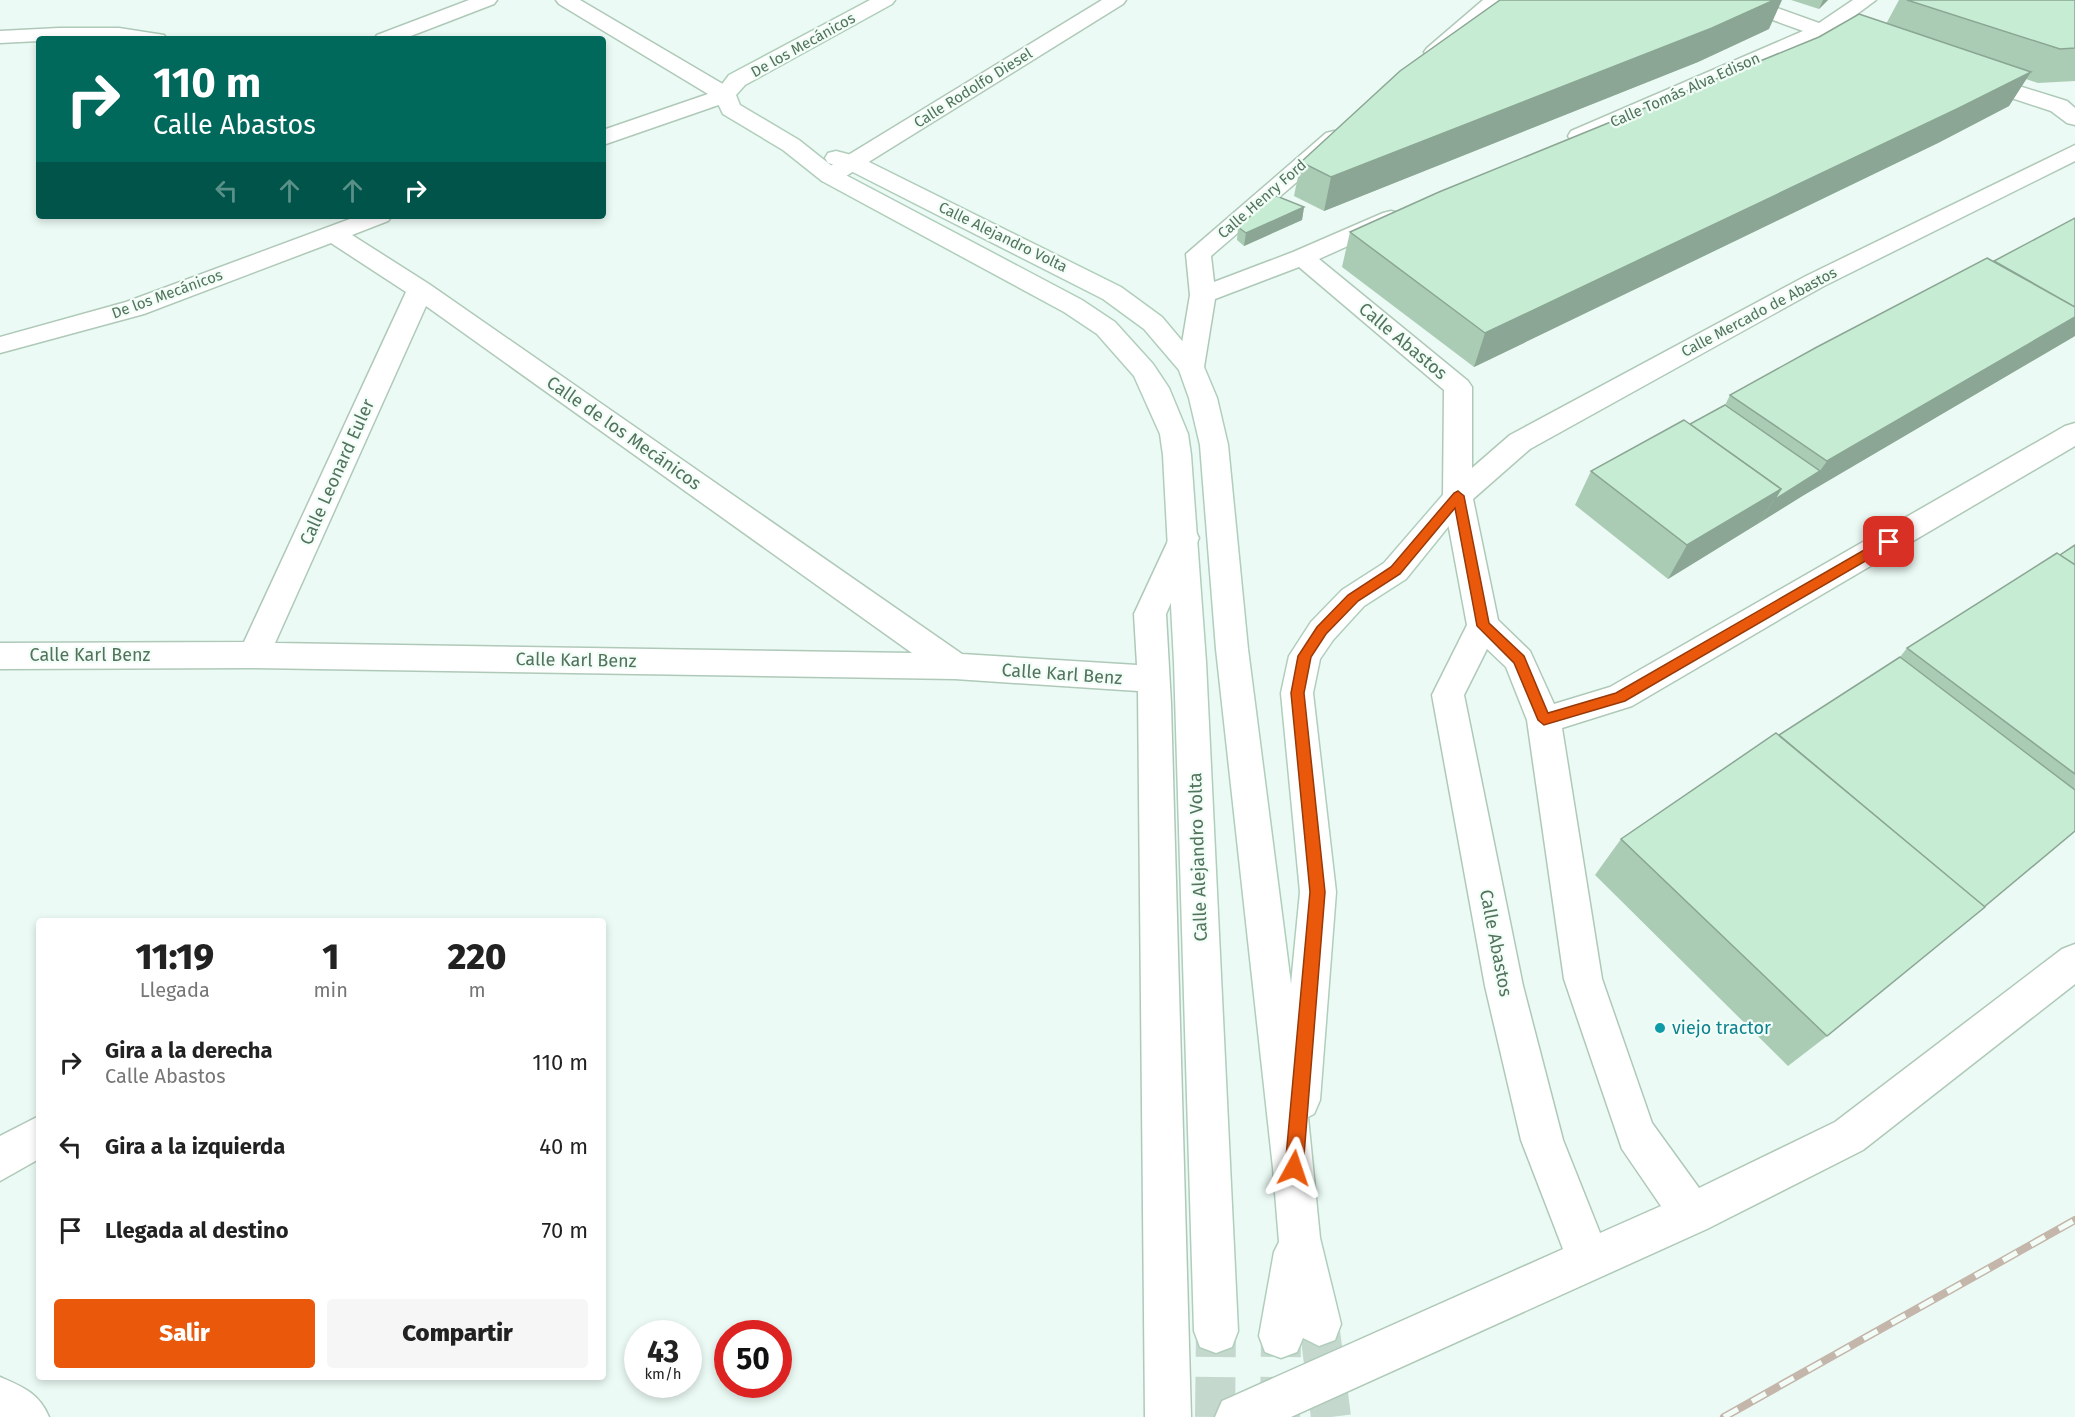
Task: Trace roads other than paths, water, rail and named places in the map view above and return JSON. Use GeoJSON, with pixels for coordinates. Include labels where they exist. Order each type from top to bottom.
{"type":"FeatureCollection","features":[{"type":"Feature","properties":{"kind":"street"},"geometry":{"type":"LineString","coordinates":[[392,36],[487,0]]}},
{"type":"Feature","properties":{"kind":"street","name":"Calle Alejandro Volta"},"geometry":{"type":"LineString","coordinates":[[566,0],[726,95],[731,109],[791,146],[1054,262],[1112,293],[1153,323],[1191,367],[1203,398],[1214,445],[1232,649],[1294,1168],[1299,1238],[1300,1330]]}},
{"type":"Feature","properties":{"kind":"street","name":"De los Mecánicos"},"geometry":{"type":"LineString","coordinates":[[726,95],[737,80],[885,0]]}},
{"type":"Feature","properties":{"kind":"street","name":"Calle Rodolfo Diesel"},"geometry":{"type":"LineString","coordinates":[[841,169],[1116,0]]}},
{"type":"Feature","properties":{"kind":"street"},"geometry":{"type":"LineString","coordinates":[[1414,69],[1495,0]]}},
{"type":"Feature","properties":{"kind":"street"},"geometry":{"type":"LineString","coordinates":[[1736,0],[1821,31],[1853,40]]}},
{"type":"Feature","properties":{"kind":"street","name":"Calle Tomás Alva Edison"},"geometry":{"type":"LineString","coordinates":[[1562,144],[1821,31],[1866,0]]}},
{"type":"Feature","properties":{"kind":"street"},"geometry":{"type":"LineString","coordinates":[[0,37],[99,34],[143,36]]}},
{"type":"Feature","properties":{"kind":"street"},"geometry":{"type":"LineString","coordinates":[[1959,73],[2059,106],[2075,118]]}},
{"type":"Feature","properties":{"kind":"street"},"geometry":{"type":"LineString","coordinates":[[606,137],[726,95]]}},
{"type":"Feature","properties":{"kind":"street","name":"Calle Henry Ford"},"geometry":{"type":"LineString","coordinates":[[1203,295],[1198,254],[1351,123]]}},
{"type":"Feature","properties":{"kind":"street","name":"Calle Mercado de Abastos"},"geometry":{"type":"LineString","coordinates":[[1294,1168],[1318,892],[1297,693],[1305,656],[1322,631],[1353,598],[1395,571],[1458,496],[1520,442],[1815,281],[2075,152]]}},
{"type":"Feature","properties":{"kind":"street","name":"Calle Alejandro Volta"},"geometry":{"type":"LineString","coordinates":[[841,169],[1073,306],[1106,328],[1144,370],[1155,388],[1174,434],[1184,538],[1216,1331]]}},
{"type":"Feature","properties":{"kind":"street"},"geometry":{"type":"LineString","coordinates":[[1155,388],[1191,367],[1203,295],[1302,257],[1410,210]]}},
{"type":"Feature","properties":{"kind":"street"},"geometry":{"type":"LineString","coordinates":[[332,233],[372,219]]}},
{"type":"Feature","properties":{"kind":"street","name":"De los Mecánicos"},"geometry":{"type":"LineString","coordinates":[[0,345],[135,308],[332,233]]}},
{"type":"Feature","properties":{"kind":"street","name":"Calle de los Mecánicos"},"geometry":{"type":"LineString","coordinates":[[332,233],[420,290],[955,666]]}},
{"type":"Feature","properties":{"kind":"street","name":"Calle Abastos"},"geometry":{"type":"LineString","coordinates":[[1302,257],[1458,387],[1458,496],[1483,626],[1448,694],[1504,986],[1542,1140],[1589,1260]]}},
{"type":"Feature","properties":{"kind":"street","name":"Calle Leonard Euler"},"geometry":{"type":"LineString","coordinates":[[254,655],[420,290]]}},
{"type":"Feature","properties":{"kind":"street"},"geometry":{"type":"LineString","coordinates":[[1544,720],[1620,697],[2075,434]]}},
{"type":"Feature","properties":{"kind":"street"},"geometry":{"type":"LineString","coordinates":[[1168,1417],[1155,728],[1150,614],[1184,538]]}},
{"type":"Feature","properties":{"kind":"street"},"geometry":{"type":"LineString","coordinates":[[1483,626],[1519,660],[1544,720],[1583,979],[1636,1135],[1692,1214]]}},
{"type":"Feature","properties":{"kind":"street","name":"Calle Karl Benz"},"geometry":{"type":"LineString","coordinates":[[0,656],[254,655],[955,666],[1152,679]]}},
{"type":"Feature","properties":{"kind":"street"},"geometry":{"type":"LineString","coordinates":[[1239,1417],[1692,1214],[1849,1136],[2075,961]]}},
{"type":"Feature","properties":{"kind":"street"},"geometry":{"type":"LineString","coordinates":[[0,1160],[36,1138]]}},
{"type":"Feature","properties":{"kind":"street"},"geometry":{"type":"LineString","coordinates":[[0,1400],[26,1417]]}},
{"type":"Feature","properties":{"kind":"tunnel"},"geometry":{"type":"LineString","coordinates":[[1319,1324],[1331,1417]]}},
{"type":"Feature","properties":{"kind":"tunnel"},"geometry":{"type":"LineString","coordinates":[[1215,1417],[1216,1331]]}},
{"type":"Feature","properties":{"kind":"tunnel"},"geometry":{"type":"LineString","coordinates":[[1280,1417],[1281,1336]]}},
{"type":"Feature","properties":{"kind":"railway"},"geometry":{"type":"LineString","coordinates":[[1724,1417],[2075,1220]]}},
{"type":"Feature","properties":{"kind":"place","name":"viejo tractor"},"geometry":{"type":"Point","coordinates":[1660,1028]}}]}
